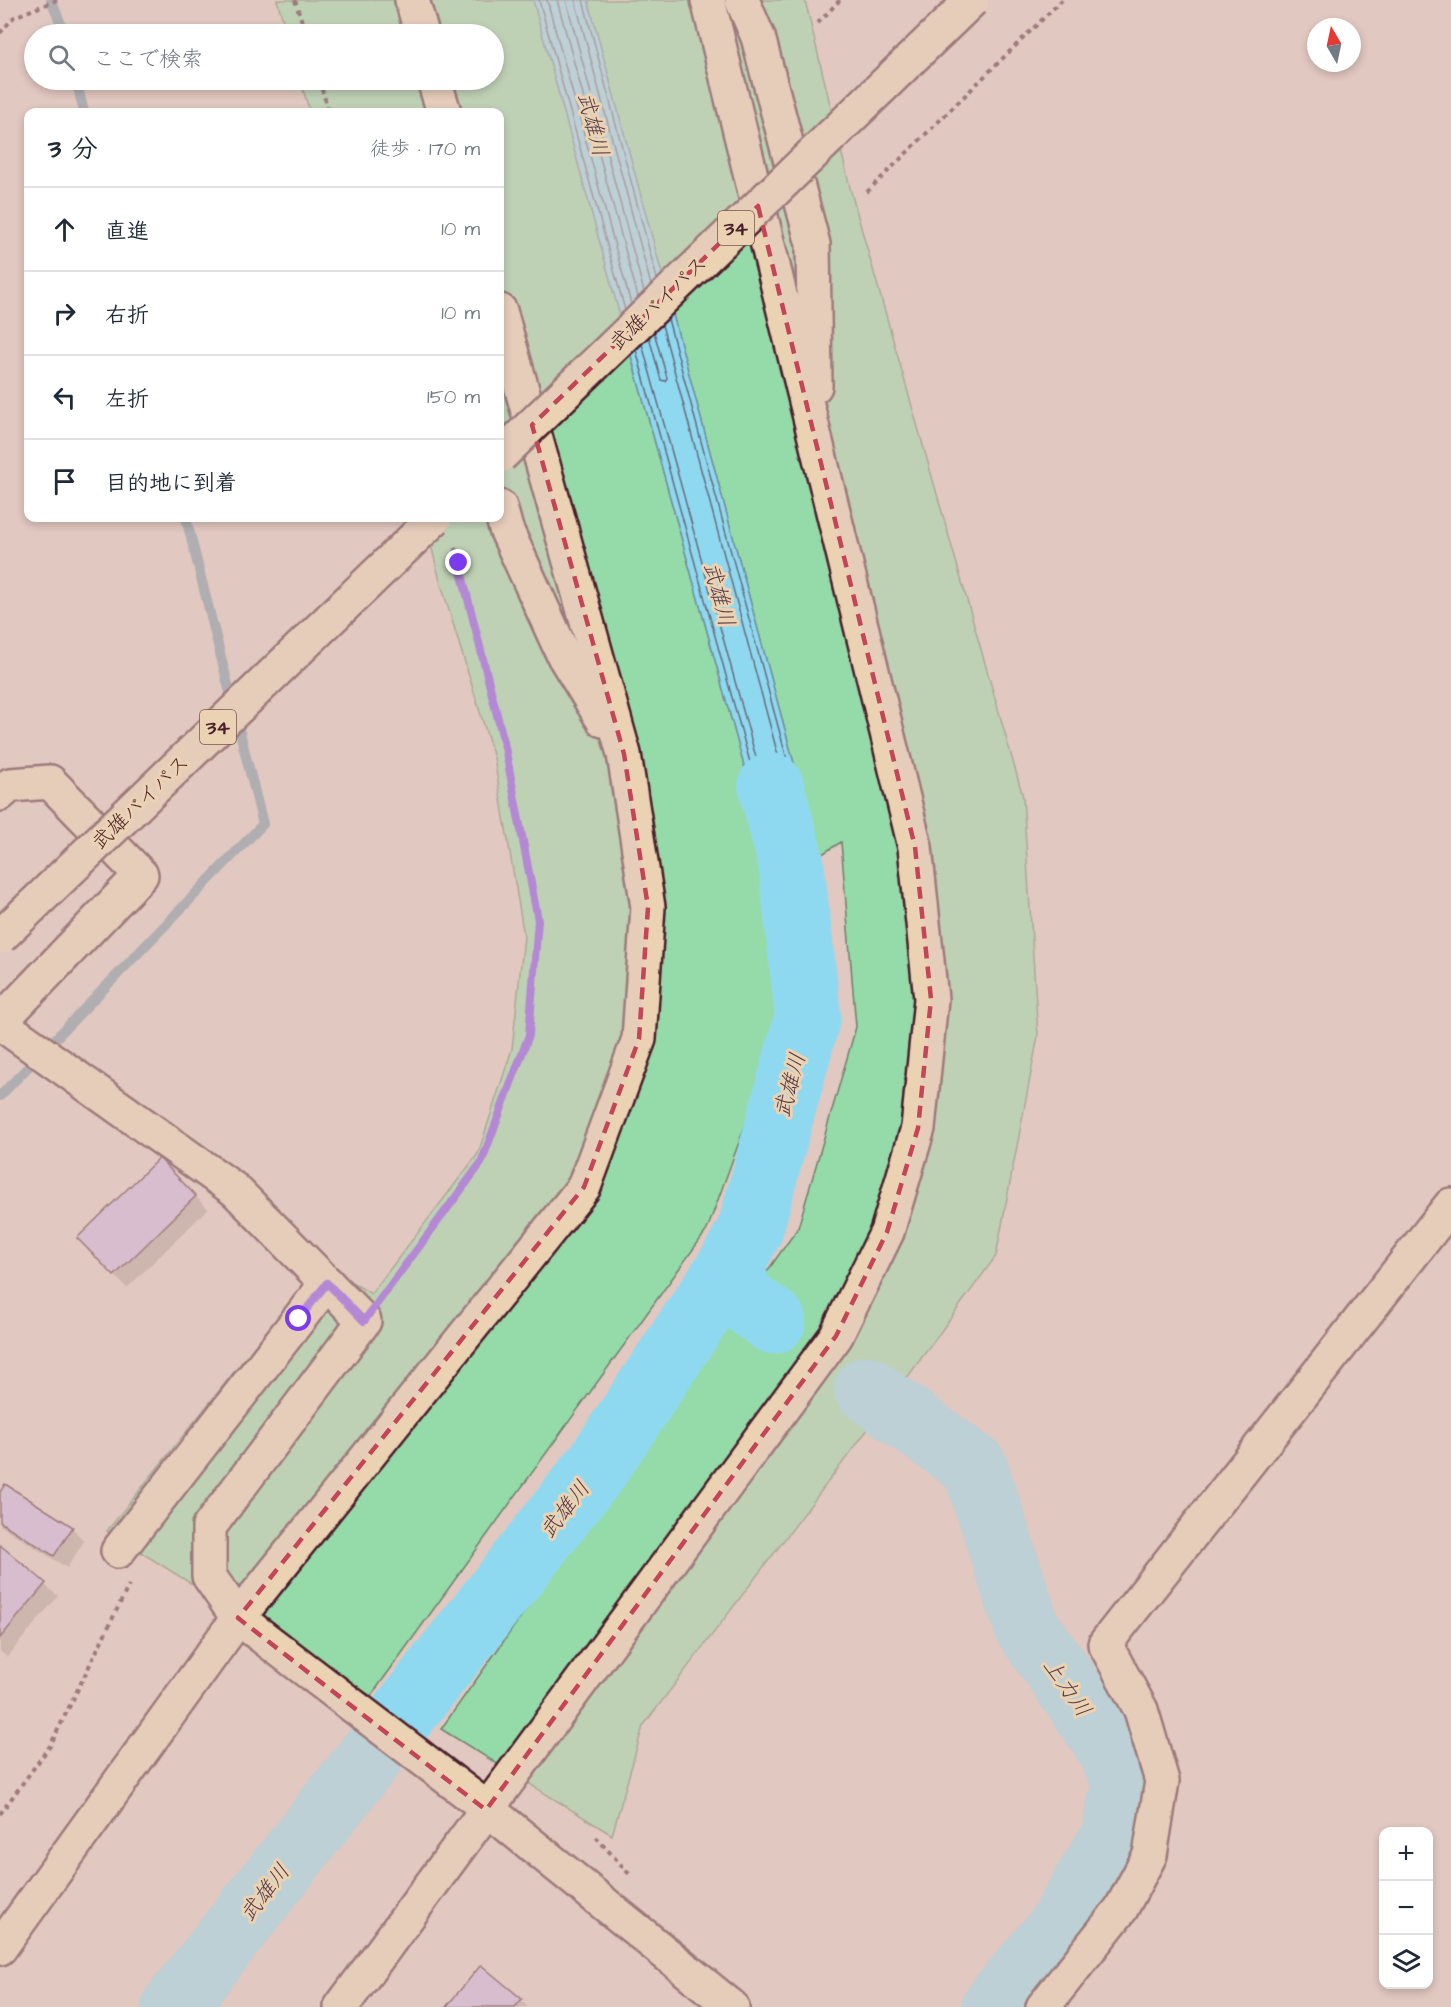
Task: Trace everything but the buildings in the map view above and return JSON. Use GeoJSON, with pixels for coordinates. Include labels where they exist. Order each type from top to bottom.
{"type":"FeatureCollection","features":[{"type":"Feature","properties":{"kind":"main road"},"geometry":{"type":"LineString","coordinates":[[412,0],[419,24]]}},
{"type":"Feature","properties":{"kind":"main road"},"geometry":{"type":"LineString","coordinates":[[341,2007],[481,1805],[836,1336],[887,1232],[918,1128],[931,999],[915,847],[708,0]]}},
{"type":"Feature","properties":{"kind":"main road"},"geometry":{"type":"LineString","coordinates":[[742,0],[758,37],[813,244],[816,372],[814,433]]}},
{"type":"Feature","properties":{"kind":"main road","name":"武雄バイパス"},"geometry":{"type":"LineString","coordinates":[[504,452],[972,0]]}},
{"type":"Feature","properties":{"kind":"main road"},"geometry":{"type":"LineString","coordinates":[[437,90],[443,108]]}},
{"type":"Feature","properties":{"kind":"main road"},"geometry":{"type":"LineString","coordinates":[[0,1948],[584,1187],[639,1039],[648,907],[624,754],[504,325]]}},
{"type":"Feature","properties":{"kind":"main road"},"geometry":{"type":"LineString","coordinates":[[504,522],[564,656],[624,754]]}},
{"type":"Feature","properties":{"kind":"main road","name":"武雄バイパス"},"geometry":{"type":"LineString","coordinates":[[0,937],[444,529]]}},
{"type":"Feature","properties":{"kind":"main road"},"geometry":{"type":"LineString","coordinates":[[0,794],[10,785],[50,783],[141,875],[0,1022],[235,1190],[364,1321],[209,1527],[209,1575],[247,1624],[481,1805],[732,2007]]}},
{"type":"Feature","properties":{"kind":"main road"},"geometry":{"type":"LineString","coordinates":[[1042,2007],[1121,1909],[1150,1855],[1162,1781],[1141,1710],[1105,1644],[1451,1205]]}},
{"type":"Feature","properties":{"kind":"main road"},"geometry":{"type":"LineString","coordinates":[[118,1551],[327,1283]]}},
{"type":"Feature","properties":{"kind":"path"},"geometry":{"type":"LineString","coordinates":[[0,33],[14,17],[57,0]]}},
{"type":"Feature","properties":{"kind":"path"},"geometry":{"type":"LineString","coordinates":[[295,0],[303,24]]}},
{"type":"Feature","properties":{"kind":"path"},"geometry":{"type":"LineString","coordinates":[[818,23],[840,0]]}},
{"type":"Feature","properties":{"kind":"path"},"geometry":{"type":"LineString","coordinates":[[867,192],[1062,0]]}},
{"type":"Feature","properties":{"kind":"path"},"geometry":{"type":"LineString","coordinates":[[322,90],[328,108]]}},
{"type":"Feature","properties":{"kind":"path"},"geometry":{"type":"LineString","coordinates":[[364,1321],[481,1163],[529,1035],[538,920],[505,747],[444,529]]}},
{"type":"Feature","properties":{"kind":"path"},"geometry":{"type":"LineString","coordinates":[[0,1814],[50,1746],[134,1574],[118,1551]]}},
{"type":"Feature","properties":{"kind":"highlighted area"},"geometry":{"type":"Polygon","coordinates":[[[758,206],[915,847],[931,999],[918,1128],[887,1232],[836,1336],[486,1810],[238,1618],[584,1187],[639,1039],[648,907],[624,754],[532,425],[758,206]]]}},
{"type":"Feature","properties":{"kind":"green space"},"geometry":{"type":"Polygon","coordinates":[[[277,0],[533,0],[777,885],[785,1016],[707,1230],[371,1696],[107,1531],[321,1263],[371,1294],[478,1154],[512,1049],[524,936],[494,758],[441,584],[425,522],[504,522],[504,108],[309,108],[303,90],[504,90],[504,24],[284,24],[277,0]]]}},
{"type":"Feature","properties":{"kind":"green space"},"geometry":{"type":"Polygon","coordinates":[[[588,0],[805,0],[851,192],[1023,797],[1038,1036],[996,1256],[909,1375],[643,1726],[612,1835],[441,1729],[798,1228],[856,1027],[841,842],[819,856],[588,0]]]}},
{"type":"Feature","properties":{"kind":"water"},"geometry":{"type":"Polygon","coordinates":[[[533,0],[588,0],[819,856],[777,885],[533,0]]]}},
{"type":"Feature","properties":{"kind":"waterway"},"geometry":{"type":"LineString","coordinates":[[51,0],[61,24]]}},
{"type":"Feature","properties":{"kind":"waterway"},"geometry":{"type":"LineString","coordinates":[[78,90],[83,108]]}},
{"type":"Feature","properties":{"kind":"waterway"},"geometry":{"type":"LineString","coordinates":[[0,1096],[263,824],[187,522]]}},
{"type":"Feature","properties":{"kind":"waterway","name":"武雄川"},"geometry":{"type":"LineString","coordinates":[[174,2007],[597,1467],[731,1265],[750,1230],[808,1016],[791,862],[771,786]]}},
{"type":"Feature","properties":{"kind":"waterway","name":"上力川"},"geometry":{"type":"LineString","coordinates":[[731,1265],[740,1297],[773,1321]]}},
{"type":"Feature","properties":{"kind":"waterway","name":"上力川"},"geometry":{"type":"LineString","coordinates":[[867,1389],[975,1467],[1027,1627],[1103,1737],[1125,1782],[1113,1838],[1056,1933],[994,2007]]}},
{"type":"Feature","properties":{"kind":"route"},"geometry":{"type":"LineString","coordinates":[[299,1319],[327,1283],[364,1321],[481,1163],[529,1035],[538,920],[505,747],[459,563]]}}]}
